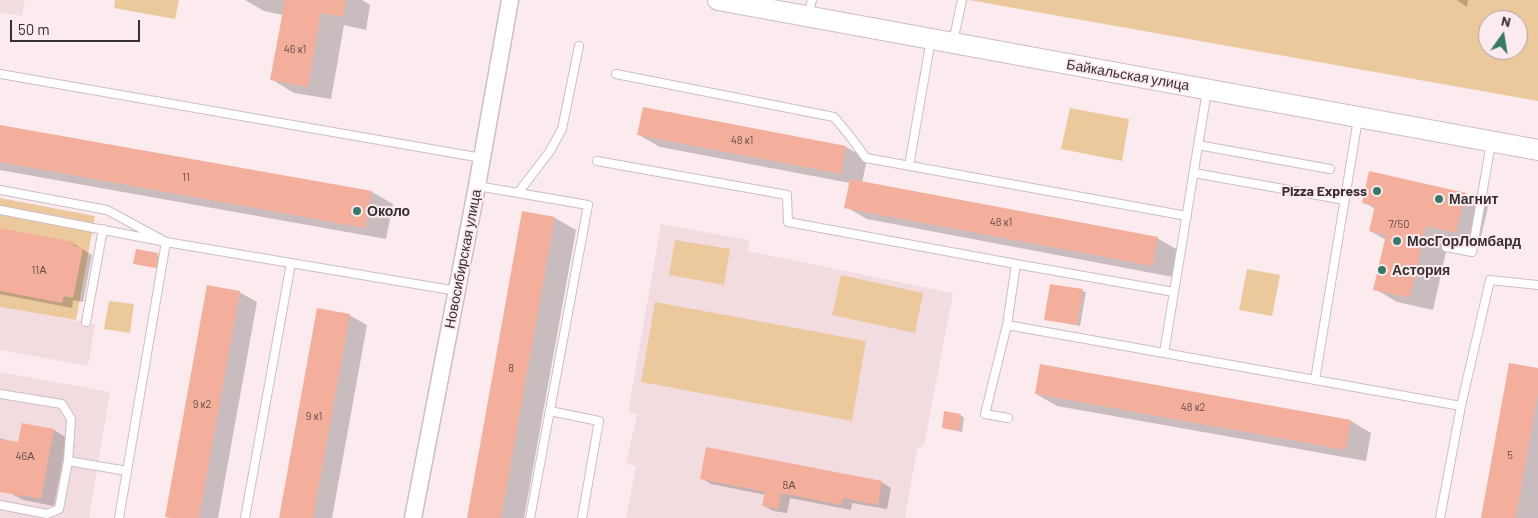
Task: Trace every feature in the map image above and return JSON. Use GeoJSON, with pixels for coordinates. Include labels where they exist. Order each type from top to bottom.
{"type":"FeatureCollection","features":[{"type":"Feature","properties":{"kind":"street","name":"Новосибирская улица"},"geometry":{"type":"LineString","coordinates":[[413,518],[477,186],[510,0]]}},
{"type":"Feature","properties":{"kind":"street","name":"Байкальская улица"},"geometry":{"type":"LineString","coordinates":[[718,0],[810,8],[931,39],[1538,150]]}},
{"type":"Feature","properties":{"kind":"lane"},"geometry":{"type":"LineString","coordinates":[[953,43],[962,0]]}},
{"type":"Feature","properties":{"kind":"lane"},"geometry":{"type":"LineString","coordinates":[[909,166],[931,39]]}},
{"type":"Feature","properties":{"kind":"lane"},"geometry":{"type":"LineString","coordinates":[[518,193],[550,151],[562,129],[579,46]]}},
{"type":"Feature","properties":{"kind":"lane"},"geometry":{"type":"LineString","coordinates":[[0,74],[482,158]]}},
{"type":"Feature","properties":{"kind":"lane"},"geometry":{"type":"LineString","coordinates":[[616,74],[834,117],[866,158],[1186,216]]}},
{"type":"Feature","properties":{"kind":"lane"},"geometry":{"type":"LineString","coordinates":[[1164,353],[1207,89]]}},
{"type":"Feature","properties":{"kind":"lane"},"geometry":{"type":"LineString","coordinates":[[1315,380],[1358,117]]}},
{"type":"Feature","properties":{"kind":"lane"},"geometry":{"type":"LineString","coordinates":[[1446,247],[1472,252],[1492,141]]}},
{"type":"Feature","properties":{"kind":"lane"},"geometry":{"type":"LineString","coordinates":[[1198,146],[1330,169]]}},
{"type":"Feature","properties":{"kind":"lane"},"geometry":{"type":"LineString","coordinates":[[598,161],[787,195],[788,222],[1174,292]]}},
{"type":"Feature","properties":{"kind":"lane"},"geometry":{"type":"LineString","coordinates":[[1194,173],[1345,200]]}},
{"type":"Feature","properties":{"kind":"lane"},"geometry":{"type":"LineString","coordinates":[[477,186],[588,205],[530,518]]}},
{"type":"Feature","properties":{"kind":"lane"},"geometry":{"type":"LineString","coordinates":[[0,190],[107,210],[166,242]]}},
{"type":"Feature","properties":{"kind":"lane"},"geometry":{"type":"LineString","coordinates":[[0,210],[166,242],[457,291]]}},
{"type":"Feature","properties":{"kind":"lane"},"geometry":{"type":"LineString","coordinates":[[86,322],[103,229]]}},
{"type":"Feature","properties":{"kind":"lane"},"geometry":{"type":"LineString","coordinates":[[119,518],[166,242]]}},
{"type":"Feature","properties":{"kind":"lane"},"geometry":{"type":"LineString","coordinates":[[245,518],[291,263]]}},
{"type":"Feature","properties":{"kind":"lane"},"geometry":{"type":"LineString","coordinates":[[1008,418],[986,414],[1007,325],[1016,264]]}},
{"type":"Feature","properties":{"kind":"lane"},"geometry":{"type":"LineString","coordinates":[[1440,518],[1460,406],[1490,280],[1538,285]]}},
{"type":"Feature","properties":{"kind":"lane"},"geometry":{"type":"LineString","coordinates":[[1007,325],[1460,406]]}},
{"type":"Feature","properties":{"kind":"lane"},"geometry":{"type":"LineString","coordinates":[[0,394],[62,404],[71,419],[68,461],[59,509],[47,514],[0,506]]}},
{"type":"Feature","properties":{"kind":"lane"},"geometry":{"type":"LineString","coordinates":[[550,411],[599,421],[582,518]]}},
{"type":"Feature","properties":{"kind":"lane"},"geometry":{"type":"LineString","coordinates":[[68,461],[127,471]]}},
{"type":"Feature","properties":{"kind":"shaded area"},"geometry":{"type":"Polygon","coordinates":[[[0,0],[25,0],[22,16],[0,12],[0,0]]]}},
{"type":"Feature","properties":{"kind":"shaded area"},"geometry":{"type":"Polygon","coordinates":[[[115,0],[179,0],[175,19],[114,8],[115,0]]]}},
{"type":"Feature","properties":{"kind":"shaded area"},"geometry":{"type":"Polygon","coordinates":[[[969,0],[1538,0],[1538,101],[969,0]]]}},
{"type":"Feature","properties":{"kind":"shaded area"},"geometry":{"type":"Polygon","coordinates":[[[1070,108],[1129,119],[1122,161],[1061,149],[1070,108]]]}},
{"type":"Feature","properties":{"kind":"shaded area"},"geometry":{"type":"Polygon","coordinates":[[[0,198],[95,216],[76,320],[0,307],[0,198]]]}},
{"type":"Feature","properties":{"kind":"shaded area"},"geometry":{"type":"Polygon","coordinates":[[[661,224],[749,240],[748,251],[953,293],[924,446],[917,449],[905,518],[626,518],[636,466],[626,464],[637,414],[628,412],[661,224]]]}},
{"type":"Feature","properties":{"kind":"shaded area"},"geometry":{"type":"Polygon","coordinates":[[[675,240],[730,249],[724,285],[669,275],[675,240]]]}},
{"type":"Feature","properties":{"kind":"shaded area"},"geometry":{"type":"Polygon","coordinates":[[[1247,269],[1280,275],[1272,316],[1239,310],[1247,269]]]}},
{"type":"Feature","properties":{"kind":"shaded area"},"geometry":{"type":"Polygon","coordinates":[[[841,275],[923,293],[915,333],[832,315],[841,275]]]}},
{"type":"Feature","properties":{"kind":"shaded area"},"geometry":{"type":"Polygon","coordinates":[[[109,301],[134,304],[130,333],[104,329],[109,301]]]}},
{"type":"Feature","properties":{"kind":"shaded area"},"geometry":{"type":"Polygon","coordinates":[[[655,302],[866,341],[852,421],[641,382],[655,302]]]}},
{"type":"Feature","properties":{"kind":"shaded area"},"geometry":{"type":"Polygon","coordinates":[[[0,307],[95,324],[88,366],[0,350],[0,307]]]}},
{"type":"Feature","properties":{"kind":"shaded area"},"geometry":{"type":"Polygon","coordinates":[[[0,372],[110,392],[89,518],[0,518],[0,372]]]}},
{"type":"Feature","properties":{"kind":"building"},"geometry":{"type":"Polygon","coordinates":[[[285,0],[346,0],[343,17],[321,13],[308,87],[270,80],[285,0]]]}},
{"type":"Feature","properties":{"kind":"building"},"geometry":{"type":"Polygon","coordinates":[[[643,107],[846,146],[841,174],[637,135],[643,107]]]}},
{"type":"Feature","properties":{"kind":"building"},"geometry":{"type":"Polygon","coordinates":[[[0,125],[372,191],[365,228],[0,162],[0,125]]]}},
{"type":"Feature","properties":{"kind":"building"},"geometry":{"type":"Polygon","coordinates":[[[1369,171],[1466,193],[1456,233],[1426,226],[1410,298],[1373,290],[1386,235],[1369,231],[1375,206],[1362,203],[1369,171]]]}},
{"type":"Feature","properties":{"kind":"building"},"geometry":{"type":"Polygon","coordinates":[[[850,179],[1158,237],[1153,266],[844,208],[850,179]]]}},
{"type":"Feature","properties":{"kind":"building"},"geometry":{"type":"Polygon","coordinates":[[[522,211],[555,217],[501,518],[467,518],[522,211]]]}},
{"type":"Feature","properties":{"kind":"building"},"geometry":{"type":"Polygon","coordinates":[[[0,228],[74,242],[73,246],[83,248],[73,298],[64,296],[62,303],[0,291],[0,228]]]}},
{"type":"Feature","properties":{"kind":"building"},"geometry":{"type":"Polygon","coordinates":[[[136,249],[158,253],[156,268],[133,264],[136,249]]]}},
{"type":"Feature","properties":{"kind":"building"},"geometry":{"type":"Polygon","coordinates":[[[1050,284],[1083,289],[1077,325],[1044,320],[1050,284]]]}},
{"type":"Feature","properties":{"kind":"building"},"geometry":{"type":"Polygon","coordinates":[[[207,285],[240,291],[199,518],[165,517],[207,285]]]}},
{"type":"Feature","properties":{"kind":"building"},"geometry":{"type":"Polygon","coordinates":[[[317,308],[350,314],[313,518],[279,518],[317,308]]]}},
{"type":"Feature","properties":{"kind":"building"},"geometry":{"type":"Polygon","coordinates":[[[1509,363],[1538,368],[1538,392],[1516,518],[1481,518],[1509,363]]]}},
{"type":"Feature","properties":{"kind":"building"},"geometry":{"type":"Polygon","coordinates":[[[1040,364],[1351,420],[1346,450],[1035,394],[1040,364]]]}},
{"type":"Feature","properties":{"kind":"building"},"geometry":{"type":"Polygon","coordinates":[[[944,411],[961,414],[959,431],[942,428],[944,411]]]}},
{"type":"Feature","properties":{"kind":"building"},"geometry":{"type":"Polygon","coordinates":[[[22,423],[54,429],[41,499],[0,492],[0,439],[18,442],[22,423]]]}},
{"type":"Feature","properties":{"kind":"building"},"geometry":{"type":"Polygon","coordinates":[[[706,447],[882,481],[878,505],[843,498],[841,505],[781,493],[778,509],[762,506],[765,492],[700,479],[706,447]]]}},
{"type":"Feature","properties":{"kind":"place","name":"Pizza Express"},"geometry":{"type":"Point","coordinates":[1377,191]}},
{"type":"Feature","properties":{"kind":"place","name":"Магнит"},"geometry":{"type":"Point","coordinates":[1439,199]}},
{"type":"Feature","properties":{"kind":"place","name":"Около"},"geometry":{"type":"Point","coordinates":[357,211]}},
{"type":"Feature","properties":{"kind":"place","name":"МосГорЛомбард"},"geometry":{"type":"Point","coordinates":[1397,241]}},
{"type":"Feature","properties":{"kind":"place","name":"Астория"},"geometry":{"type":"Point","coordinates":[1382,270]}}]}
